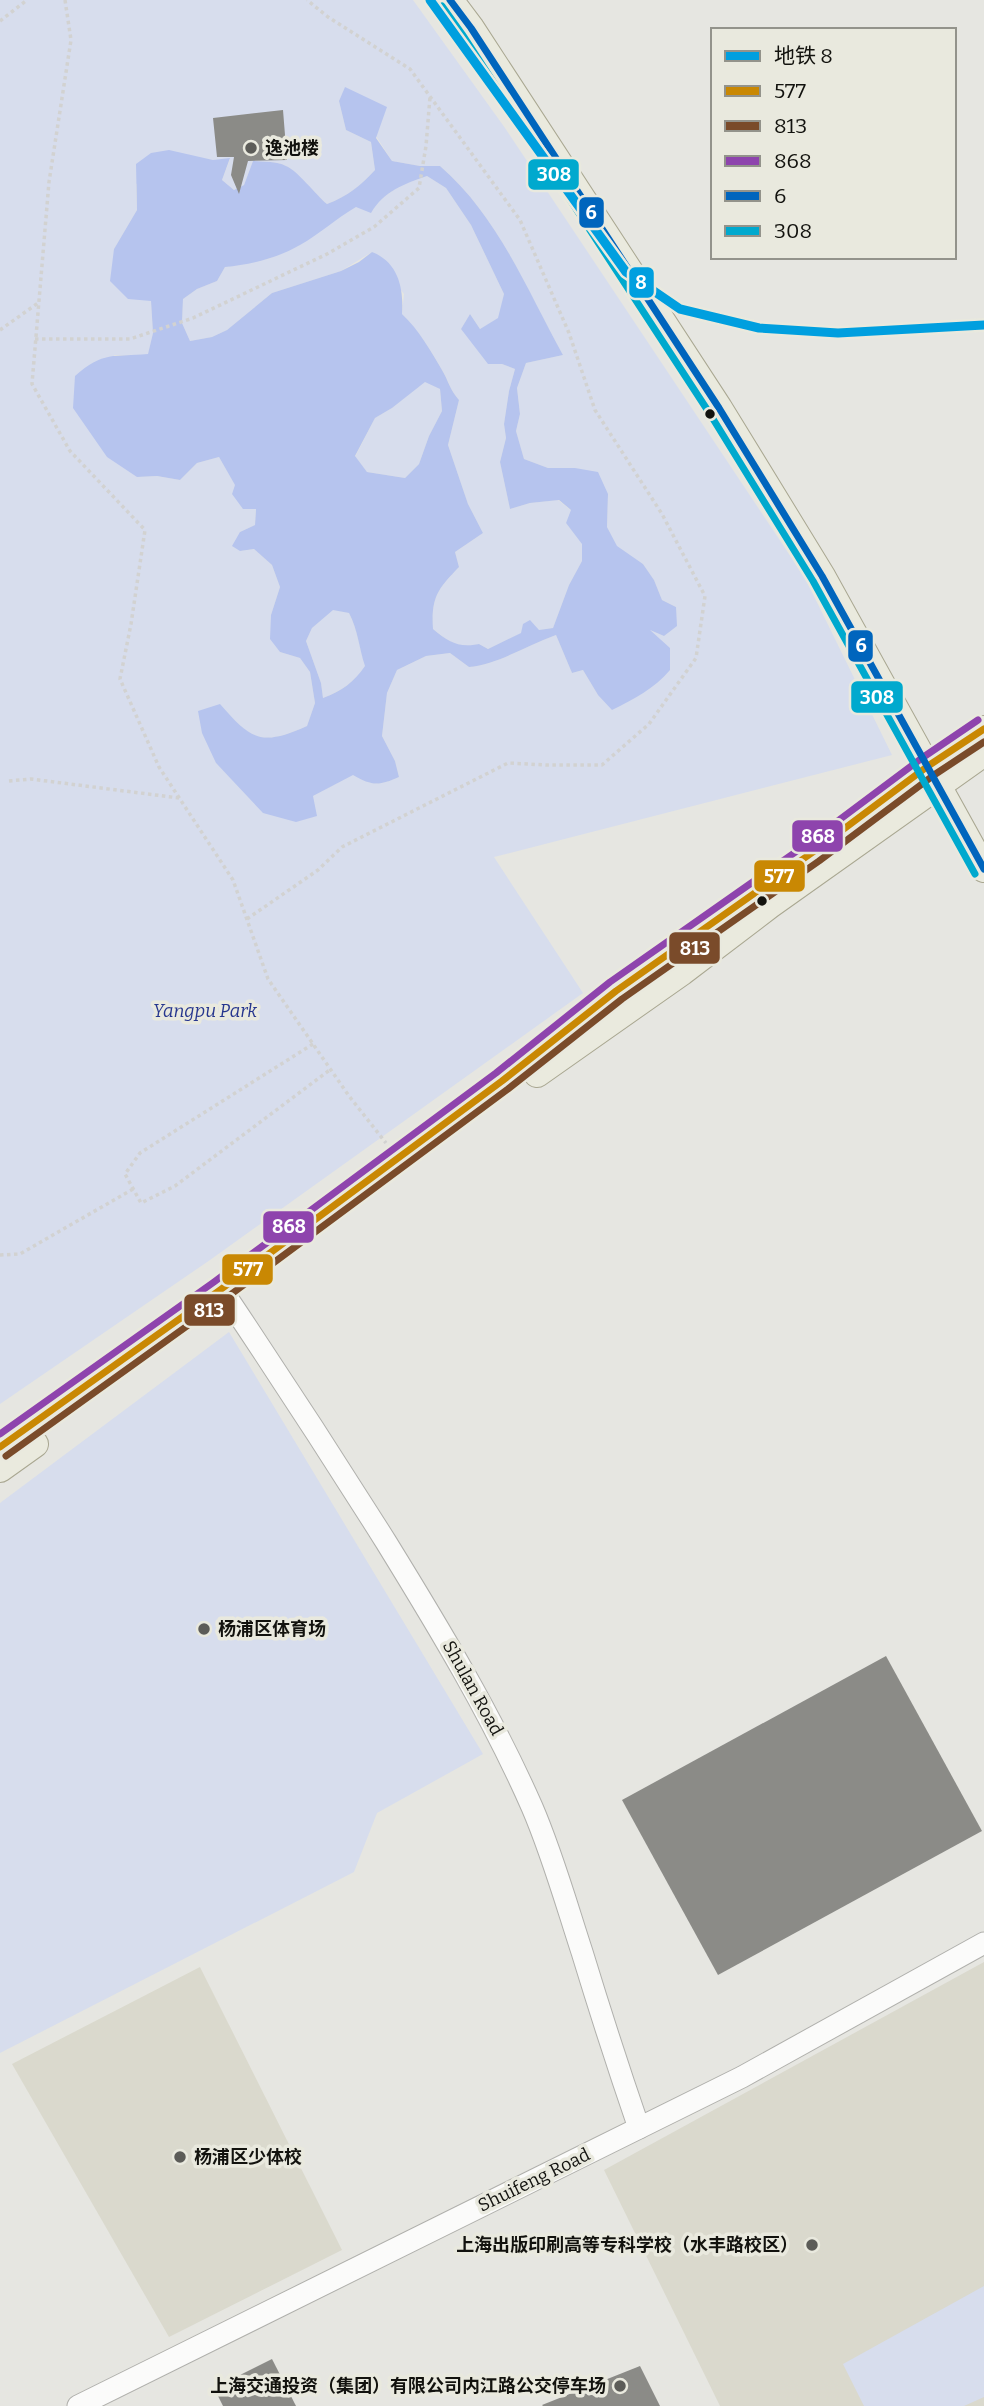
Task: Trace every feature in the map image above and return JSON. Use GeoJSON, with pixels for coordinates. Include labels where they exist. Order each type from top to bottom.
{"type":"FeatureCollection","features":[{"type":"Feature","properties":{"kind":"main road"},"geometry":{"type":"LineString","coordinates":[[450,0],[471,28],[719,408],[822,576],[984,869]]}},
{"type":"Feature","properties":{"kind":"main road"},"geometry":{"type":"LineString","coordinates":[[0,1447],[225,1296],[682,972],[933,775],[984,729]]}},
{"type":"Feature","properties":{"kind":"main road"},"geometry":{"type":"LineString","coordinates":[[0,1469],[225,1296],[398,1158],[616,992],[813,852],[933,775],[984,753]]}},
{"type":"Feature","properties":{"kind":"street","name":"Shulan Road"},"geometry":{"type":"LineString","coordinates":[[225,1296],[313,1425],[427,1608],[502,1741],[533,1810],[564,1895],[639,2129]]}},
{"type":"Feature","properties":{"kind":"street","name":"Shuifeng Road"},"geometry":{"type":"LineString","coordinates":[[78,2406],[742,2077],[984,1942]]}},
{"type":"Feature","properties":{"kind":"path"},"geometry":{"type":"LineString","coordinates":[[0,21],[27,0]]}},
{"type":"Feature","properties":{"kind":"path"},"geometry":{"type":"LineString","coordinates":[[65,0],[71,40],[49,182],[32,384],[70,451],[145,530],[120,679],[159,767],[233,880],[268,979],[398,1158]]}},
{"type":"Feature","properties":{"kind":"path"},"geometry":{"type":"LineString","coordinates":[[247,919],[318,870],[342,847],[508,763],[602,765],[649,724],[696,658],[705,596],[662,514],[595,410],[569,334],[520,220],[410,69],[328,17],[307,0]]}},
{"type":"Feature","properties":{"kind":"path"},"geometry":{"type":"LineString","coordinates":[[35,340],[130,339],[194,318],[327,254],[374,227],[419,187],[430,97]]}},
{"type":"Feature","properties":{"kind":"path"},"geometry":{"type":"LineString","coordinates":[[0,330],[38,303]]}},
{"type":"Feature","properties":{"kind":"path"},"geometry":{"type":"LineString","coordinates":[[9,781],[32,779],[179,798]]}},
{"type":"Feature","properties":{"kind":"path"},"geometry":{"type":"LineString","coordinates":[[313,1044],[140,1153],[125,1174],[141,1203],[175,1186],[331,1069]]}},
{"type":"Feature","properties":{"kind":"path"},"geometry":{"type":"LineString","coordinates":[[0,1255],[20,1254],[133,1189]]}},
{"type":"Feature","properties":{"kind":"shaded area","name":"上海出版印刷高等专科学校（水丰路校区）"},"geometry":{"type":"Polygon","coordinates":[[[984,1962],[984,2406],[720,2406],[604,2170],[984,1962]]]}},
{"type":"Feature","properties":{"kind":"shaded area","name":"杨浦区少体校"},"geometry":{"type":"Polygon","coordinates":[[[200,1967],[342,2250],[169,2337],[12,2064],[200,1967]]]}},
{"type":"Feature","properties":{"kind":"green space","name":"Yangpu Park"},"geometry":{"type":"Polygon","coordinates":[[[0,0],[413,0],[505,128],[805,578],[892,755],[494,857],[583,993],[210,1260],[0,1404],[0,0]],[[345,88],[339,101],[346,130],[371,142],[375,170],[353,190],[327,204],[290,168],[278,163],[253,161],[244,185],[234,190],[222,180],[230,159],[194,157],[136,184],[137,210],[114,249],[151,301],[153,333],[148,355],[114,355],[137,477],[157,476],[180,480],[197,463],[219,457],[236,486],[232,494],[256,508],[255,525],[240,532],[240,551],[254,549],[272,565],[280,587],[271,615],[280,652],[300,658],[310,672],[315,703],[307,726],[292,732],[268,738],[250,733],[220,705],[216,763],[240,787],[313,796],[353,774],[375,783],[399,777],[395,761],[382,736],[387,693],[397,670],[426,656],[450,653],[469,667],[502,658],[556,635],[572,673],[583,670],[598,695],[648,629],[664,636],[676,626],[676,607],[662,600],[654,580],[643,564],[617,547],[607,527],[608,494],[575,468],[548,468],[524,459],[516,431],[520,414],[517,388],[526,363],[563,355],[495,230],[460,186],[440,166],[392,161],[345,88]]]}},
{"type":"Feature","properties":{"kind":"green space"},"geometry":{"type":"Polygon","coordinates":[[[427,176],[446,188],[471,225],[504,294],[499,318],[480,329],[470,314],[461,329],[502,364],[515,369],[509,391],[504,424],[506,438],[500,462],[510,509],[530,503],[558,500],[572,511],[566,523],[582,543],[582,561],[569,585],[553,628],[522,633],[488,649],[479,644],[465,646],[454,643],[433,629],[433,609],[437,594],[459,567],[455,552],[483,533],[468,504],[448,445],[459,400],[429,348],[402,314],[404,294],[372,252],[341,271],[272,293],[227,330],[212,337],[190,341],[182,323],[183,299],[197,289],[217,281],[225,267],[268,259],[298,246],[334,219],[356,207],[378,201],[401,185],[427,176]]]}},
{"type":"Feature","properties":{"kind":"green space"},"geometry":{"type":"Polygon","coordinates":[[[425,381],[440,389],[442,411],[419,464],[405,478],[367,472],[355,457],[375,418],[425,381]]]}},
{"type":"Feature","properties":{"kind":"green space"},"geometry":{"type":"Polygon","coordinates":[[[333,609],[349,613],[366,666],[347,685],[323,698],[321,683],[306,641],[312,628],[333,609]]]}},
{"type":"Feature","properties":{"kind":"green space","name":"杨浦区体育场"},"geometry":{"type":"Polygon","coordinates":[[[229,1332],[483,1754],[377,1813],[354,1872],[0,2053],[0,1503],[229,1332]]]}},
{"type":"Feature","properties":{"kind":"green space"},"geometry":{"type":"Polygon","coordinates":[[[984,2286],[984,2397],[964,2406],[864,2406],[843,2364],[984,2286]]]}},
{"type":"Feature","properties":{"kind":"water"},"geometry":{"type":"Polygon","coordinates":[[[345,87],[387,107],[376,138],[392,161],[440,166],[479,207],[495,231],[563,355],[526,363],[517,388],[520,414],[516,431],[524,459],[548,468],[575,468],[598,472],[608,494],[607,527],[617,546],[643,564],[654,580],[662,600],[676,607],[677,626],[664,636],[650,630],[670,648],[670,670],[636,698],[612,710],[598,695],[583,670],[572,673],[556,635],[480,665],[469,667],[450,653],[426,656],[397,670],[387,693],[382,736],[395,761],[399,777],[376,784],[353,775],[313,796],[317,816],[296,822],[263,813],[216,763],[202,733],[198,711],[220,704],[241,726],[268,738],[307,726],[315,703],[310,672],[300,658],[280,652],[270,639],[271,615],[280,587],[272,565],[254,549],[240,551],[232,546],[240,532],[255,525],[256,509],[243,509],[232,494],[235,485],[219,457],[197,463],[180,480],[157,476],[137,477],[107,457],[73,408],[75,376],[93,362],[109,357],[148,354],[153,333],[151,301],[128,299],[110,281],[114,249],[137,210],[136,164],[151,153],[169,150],[213,160],[230,158],[222,180],[234,190],[244,185],[253,161],[278,163],[296,172],[327,204],[353,190],[375,170],[371,142],[346,130],[339,101],[345,87]],[[427,176],[388,194],[371,213],[356,207],[283,254],[254,263],[225,267],[217,281],[197,289],[183,299],[182,323],[190,341],[212,337],[227,330],[272,293],[341,271],[372,252],[388,262],[398,277],[402,314],[424,341],[459,400],[448,445],[468,504],[483,533],[455,552],[459,567],[437,594],[433,609],[433,629],[454,643],[479,644],[488,649],[521,633],[523,624],[530,620],[539,630],[553,628],[569,585],[582,561],[582,544],[566,523],[571,510],[559,500],[530,503],[510,509],[500,462],[506,438],[504,424],[509,391],[515,369],[502,364],[488,364],[461,329],[470,314],[480,329],[498,318],[504,294],[471,225],[446,188],[427,176]],[[425,382],[375,418],[355,456],[367,472],[405,478],[419,464],[442,411],[440,389],[425,382]],[[333,610],[312,628],[306,641],[321,683],[323,698],[347,685],[365,666],[349,613],[333,610]]]}},
{"type":"Feature","properties":{"kind":"building","name":"逸池楼"},"geometry":{"type":"Polygon","coordinates":[[[283,110],[287,160],[248,161],[239,194],[231,175],[234,157],[217,157],[213,118],[283,110]]]}},
{"type":"Feature","properties":{"kind":"building"},"geometry":{"type":"Polygon","coordinates":[[[886,1656],[982,1831],[718,1975],[622,1800],[886,1656]]]}},
{"type":"Feature","properties":{"kind":"building"},"geometry":{"type":"Polygon","coordinates":[[[272,2359],[296,2406],[223,2406],[214,2388],[272,2359]]]}},
{"type":"Feature","properties":{"kind":"building","name":"上海交通投资（集团）有限公司内江路公交停车场"},"geometry":{"type":"Polygon","coordinates":[[[640,2366],[660,2406],[542,2405],[640,2366]]]}},
{"type":"Feature","properties":{"kind":"metro line","name":"8"},"geometry":{"type":"LineString","coordinates":[[430,0],[626,272],[680,309],[759,328],[838,333],[984,325]]}},
{"type":"Feature","properties":{"kind":"transit line","name":"6"},"geometry":{"type":"LineString","coordinates":[[450,0],[471,28],[719,408],[822,576],[984,869]]}},
{"type":"Feature","properties":{"kind":"transit line","name":"308"},"geometry":{"type":"LineString","coordinates":[[442,6],[710,414],[813,581],[975,874]]}},
{"type":"Feature","properties":{"kind":"transit line","name":"868"},"geometry":{"type":"LineString","coordinates":[[0,1434],[214,1282],[496,1073],[610,982],[978,720]]}},
{"type":"Feature","properties":{"kind":"transit line","name":"577"},"geometry":{"type":"LineString","coordinates":[[0,1447],[220,1290],[502,1081],[616,991],[813,852],[928,766],[984,729]]}},
{"type":"Feature","properties":{"kind":"transit line","name":"813"},"geometry":{"type":"LineString","coordinates":[[6,1456],[226,1298],[508,1089],[622,999],[984,742]]}},
{"type":"Feature","properties":{"kind":"place","name":"逸池楼"},"geometry":{"type":"Point","coordinates":[251,148]}},
{"type":"Feature","properties":{"kind":"place","name":"杨浦区体育场"},"geometry":{"type":"Point","coordinates":[204,1629]}},
{"type":"Feature","properties":{"kind":"place","name":"杨浦区少体校"},"geometry":{"type":"Point","coordinates":[180,2157]}},
{"type":"Feature","properties":{"kind":"place","name":"上海出版印刷高等专科学校（水丰路校区）"},"geometry":{"type":"Point","coordinates":[812,2245]}},
{"type":"Feature","properties":{"kind":"place","name":"上海交通投资（集团）有限公司内江路公交停车场"},"geometry":{"type":"Point","coordinates":[620,2386]}}]}
